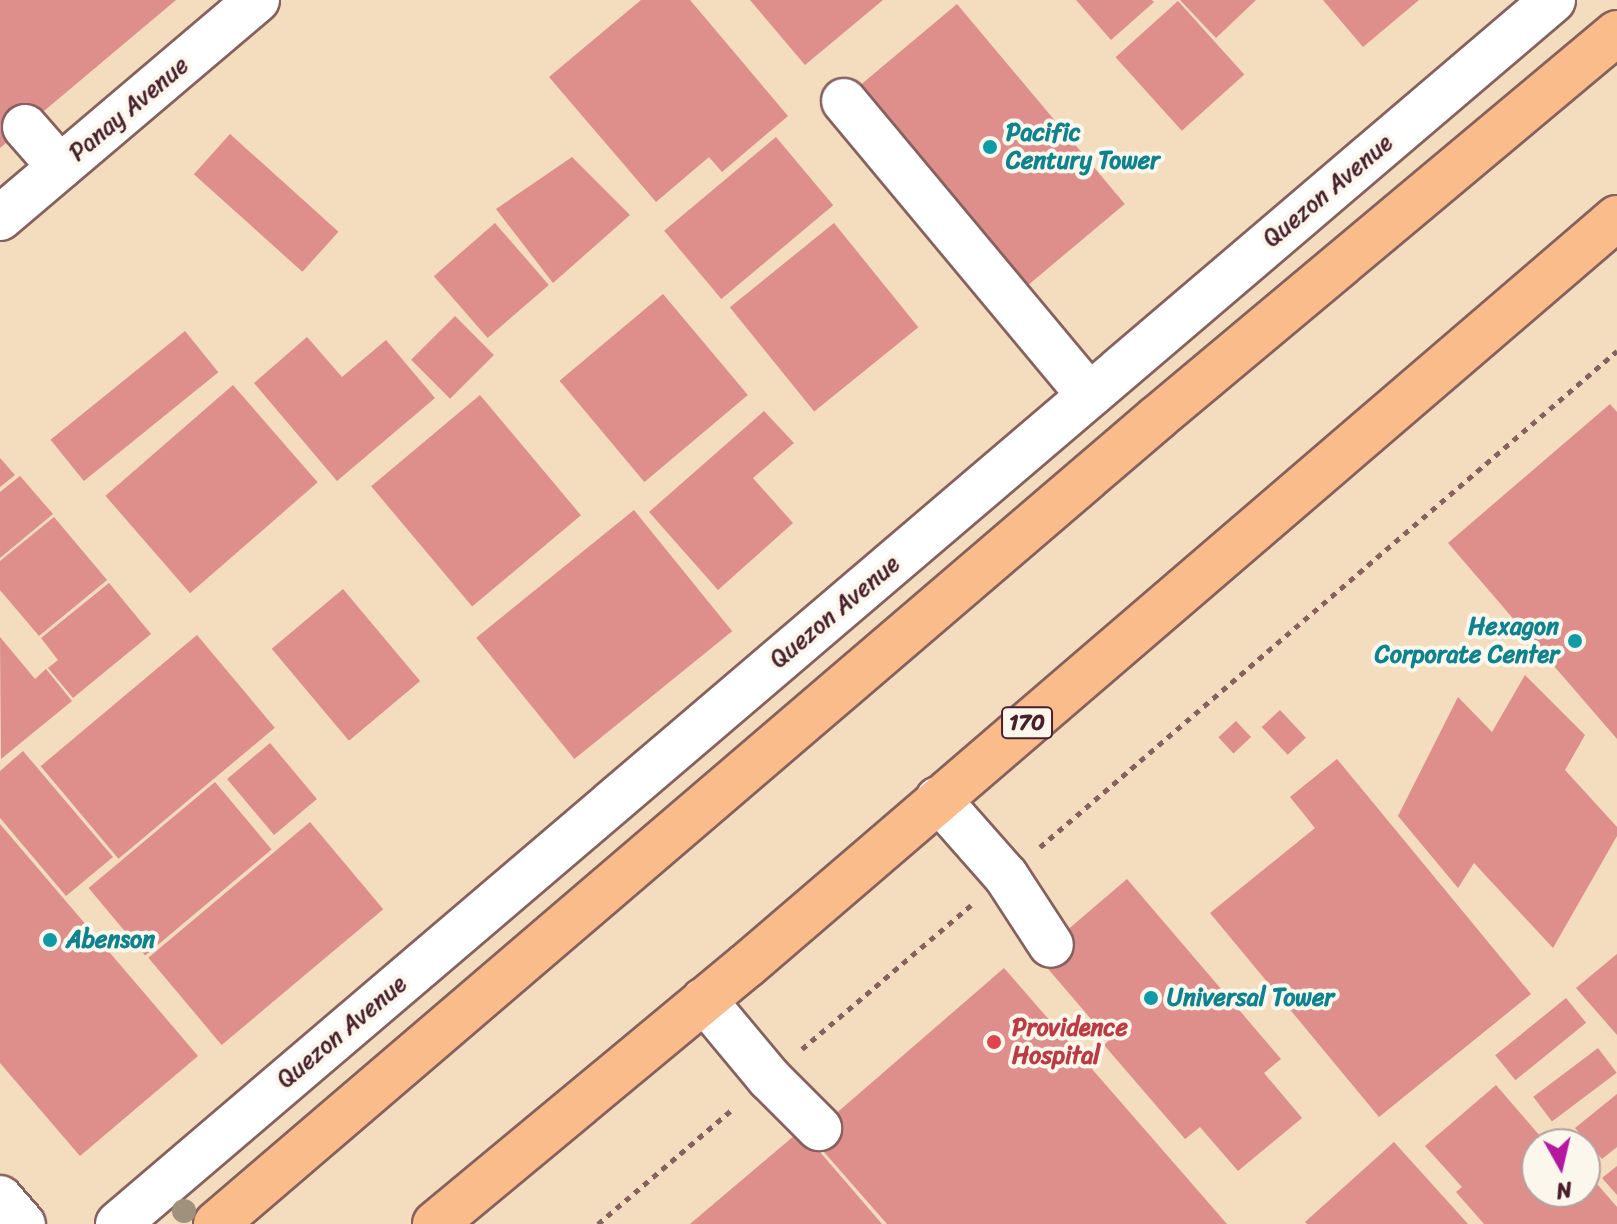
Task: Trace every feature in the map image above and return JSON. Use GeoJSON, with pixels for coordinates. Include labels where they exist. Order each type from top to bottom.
{"type":"FeatureCollection","features":[{"type":"Feature","properties":{"kind":"main road"},"geometry":{"type":"LineString","coordinates":[[216,1224],[1157,418],[1617,33]]}},
{"type":"Feature","properties":{"kind":"main road","name":"170"},"geometry":{"type":"LineString","coordinates":[[435,1224],[704,1000],[1617,218]]}},
{"type":"Feature","properties":{"kind":"street","name":"Panay Avenue"},"geometry":{"type":"LineString","coordinates":[[0,218],[257,0]]}},
{"type":"Feature","properties":{"kind":"street","name":"Quezon Avenue"},"geometry":{"type":"LineString","coordinates":[[118,1224],[1553,0]]}},
{"type":"Feature","properties":{"kind":"street"},"geometry":{"type":"LineString","coordinates":[[844,101],[1089,395]]}},
{"type":"Feature","properties":{"kind":"street"},"geometry":{"type":"LineString","coordinates":[[25,127],[60,167]]}},
{"type":"Feature","properties":{"kind":"street"},"geometry":{"type":"LineString","coordinates":[[938,799],[1006,876],[1051,945]]}},
{"type":"Feature","properties":{"kind":"street"},"geometry":{"type":"LineString","coordinates":[[704,1000],[769,1078],[819,1128]]}},
{"type":"Feature","properties":{"kind":"street"},"geometry":{"type":"LineString","coordinates":[[0,1198],[23,1224]]}},
{"type":"Feature","properties":{"kind":"path"},"geometry":{"type":"LineString","coordinates":[[598,1224],[1617,351]]}},
{"type":"Feature","properties":{"kind":"building"},"geometry":{"type":"Polygon","coordinates":[[[0,0],[176,0],[0,148],[0,0]]]}},
{"type":"Feature","properties":{"kind":"building"},"geometry":{"type":"Polygon","coordinates":[[[641,0],[690,0],[788,116],[722,172],[709,157],[656,202],[549,77],[641,0]]]}},
{"type":"Feature","properties":{"kind":"building"},"geometry":{"type":"Polygon","coordinates":[[[750,0],[883,0],[805,65],[750,0]]]}},
{"type":"Feature","properties":{"kind":"building"},"geometry":{"type":"Polygon","coordinates":[[[1076,0],[1152,0],[1154,2],[1111,40],[1076,0]]]}},
{"type":"Feature","properties":{"kind":"building"},"geometry":{"type":"Polygon","coordinates":[[[1180,0],[1256,0],[1216,38],[1180,0]]]}},
{"type":"Feature","properties":{"kind":"building"},"geometry":{"type":"Polygon","coordinates":[[[1323,0],[1419,0],[1363,47],[1323,0]]]}},
{"type":"Feature","properties":{"kind":"building"},"geometry":{"type":"Polygon","coordinates":[[[1178,1],[1244,75],[1182,131],[1116,57],[1178,1]]]}},
{"type":"Feature","properties":{"kind":"building","name":"Pacific Century Tower"},"geometry":{"type":"Polygon","coordinates":[[[957,4],[1125,204],[1023,289],[855,89],[957,4]]]}},
{"type":"Feature","properties":{"kind":"building"},"geometry":{"type":"Polygon","coordinates":[[[230,134],[338,232],[302,272],[194,174],[230,134]]]}},
{"type":"Feature","properties":{"kind":"building"},"geometry":{"type":"Polygon","coordinates":[[[776,137],[833,205],[721,299],[664,231],[776,137]]]}},
{"type":"Feature","properties":{"kind":"building"},"geometry":{"type":"Polygon","coordinates":[[[572,157],[630,215],[553,283],[496,209],[572,157]]]}},
{"type":"Feature","properties":{"kind":"building"},"geometry":{"type":"Polygon","coordinates":[[[495,223],[549,285],[488,338],[434,276],[495,223]]]}},
{"type":"Feature","properties":{"kind":"building"},"geometry":{"type":"Polygon","coordinates":[[[834,223],[918,327],[814,411],[730,307],[834,223]]]}},
{"type":"Feature","properties":{"kind":"building"},"geometry":{"type":"Polygon","coordinates":[[[663,294],[748,395],[644,482],[560,381],[663,294]]]}},
{"type":"Feature","properties":{"kind":"building"},"geometry":{"type":"Polygon","coordinates":[[[455,316],[494,355],[450,399],[411,360],[455,316]]]}},
{"type":"Feature","properties":{"kind":"building"},"geometry":{"type":"Polygon","coordinates":[[[185,331],[218,372],[84,481],[51,440],[185,331]]]}},
{"type":"Feature","properties":{"kind":"building"},"geometry":{"type":"Polygon","coordinates":[[[307,337],[342,377],[386,340],[435,398],[337,481],[254,383],[307,337]]]}},
{"type":"Feature","properties":{"kind":"building"},"geometry":{"type":"Polygon","coordinates":[[[233,385],[318,482],[190,593],[105,496],[233,385]]]}},
{"type":"Feature","properties":{"kind":"building"},"geometry":{"type":"Polygon","coordinates":[[[480,395],[581,515],[472,607],[371,486],[480,395]]]}},
{"type":"Feature","properties":{"kind":"building","name":"Hexagon Corporate Center"},"geometry":{"type":"Polygon","coordinates":[[[1610,404],[1617,412],[1617,739],[1448,543],[1610,404]]]}},
{"type":"Feature","properties":{"kind":"building"},"geometry":{"type":"Polygon","coordinates":[[[764,411],[794,443],[753,478],[793,523],[718,590],[649,512],[764,411]]]}},
{"type":"Feature","properties":{"kind":"building"},"geometry":{"type":"Polygon","coordinates":[[[0,458],[15,475],[0,487],[0,458]]]}},
{"type":"Feature","properties":{"kind":"building"},"geometry":{"type":"Polygon","coordinates":[[[20,476],[53,514],[0,558],[0,492],[20,476]]]}},
{"type":"Feature","properties":{"kind":"building"},"geometry":{"type":"Polygon","coordinates":[[[634,510],[732,631],[574,759],[476,638],[634,510]]]}},
{"type":"Feature","properties":{"kind":"building"},"geometry":{"type":"Polygon","coordinates":[[[54,517],[107,580],[39,636],[0,590],[0,561],[54,517]]]}},
{"type":"Feature","properties":{"kind":"building"},"geometry":{"type":"Polygon","coordinates":[[[109,583],[151,634],[73,698],[48,668],[58,660],[41,638],[109,583]]]}},
{"type":"Feature","properties":{"kind":"building"},"geometry":{"type":"Polygon","coordinates":[[[343,589],[420,681],[349,741],[272,649],[343,589]]]}},
{"type":"Feature","properties":{"kind":"building"},"geometry":{"type":"Polygon","coordinates":[[[197,635],[275,728],[119,859],[41,766],[197,635]]]}},
{"type":"Feature","properties":{"kind":"building"},"geometry":{"type":"Polygon","coordinates":[[[0,637],[35,679],[46,669],[72,701],[1,759],[0,637]]]}},
{"type":"Feature","properties":{"kind":"building"},"geometry":{"type":"Polygon","coordinates":[[[1525,675],[1585,735],[1565,770],[1617,827],[1617,836],[1553,948],[1474,863],[1458,888],[1398,816],[1458,697],[1492,732],[1525,675]]]}},
{"type":"Feature","properties":{"kind":"building"},"geometry":{"type":"Polygon","coordinates":[[[1280,710],[1306,738],[1288,755],[1262,727],[1280,710]]]}},
{"type":"Feature","properties":{"kind":"building"},"geometry":{"type":"Polygon","coordinates":[[[1236,721],[1251,737],[1233,753],[1218,737],[1236,721]]]}},
{"type":"Feature","properties":{"kind":"building"},"geometry":{"type":"Polygon","coordinates":[[[270,743],[317,799],[274,835],[227,779],[270,743]]]}},
{"type":"Feature","properties":{"kind":"building"},"geometry":{"type":"Polygon","coordinates":[[[23,751],[113,857],[66,896],[0,818],[0,771],[23,751]]]}},
{"type":"Feature","properties":{"kind":"building"},"geometry":{"type":"Polygon","coordinates":[[[1337,759],[1531,994],[1379,1117],[1210,913],[1315,828],[1290,797],[1337,759]]]}},
{"type":"Feature","properties":{"kind":"building"},"geometry":{"type":"Polygon","coordinates":[[[215,782],[272,849],[145,955],[89,888],[215,782]]]}},
{"type":"Feature","properties":{"kind":"building"},"geometry":{"type":"Polygon","coordinates":[[[310,822],[383,909],[222,1045],[148,958],[310,822]]]}},
{"type":"Feature","properties":{"kind":"building","name":"Abenson"},"geometry":{"type":"Polygon","coordinates":[[[0,824],[198,1056],[80,1156],[0,1063],[0,824]]]}},
{"type":"Feature","properties":{"kind":"building","name":"Universal Tower"},"geometry":{"type":"Polygon","coordinates":[[[1127,879],[1281,1059],[1264,1073],[1302,1118],[1238,1171],[1200,1127],[1185,1139],[1104,1045],[1109,1040],[1037,956],[1127,879]]]}},
{"type":"Feature","properties":{"kind":"building"},"geometry":{"type":"Polygon","coordinates":[[[1617,954],[1617,1035],[1576,988],[1617,954]]]}},
{"type":"Feature","properties":{"kind":"building","name":"Providence Hospital"},"geometry":{"type":"Polygon","coordinates":[[[1004,968],[1227,1224],[887,1224],[810,1136],[1004,968]]]}},
{"type":"Feature","properties":{"kind":"building"},"geometry":{"type":"Polygon","coordinates":[[[1566,998],[1586,1023],[1515,1080],[1495,1055],[1566,998]]]}},
{"type":"Feature","properties":{"kind":"building"},"geometry":{"type":"Polygon","coordinates":[[[1598,1048],[1617,1073],[1552,1122],[1533,1097],[1598,1048]]]}},
{"type":"Feature","properties":{"kind":"building"},"geometry":{"type":"Polygon","coordinates":[[[1496,1085],[1533,1128],[1521,1128],[1521,1208],[1601,1208],[1601,1188],[1617,1207],[1617,1224],[1484,1224],[1456,1192],[1462,1187],[1425,1146],[1496,1085]]]}},
{"type":"Feature","properties":{"kind":"building"},"geometry":{"type":"Polygon","coordinates":[[[1617,1094],[1617,1147],[1602,1159],[1601,1128],[1575,1128],[1617,1094]]]}},
{"type":"Feature","properties":{"kind":"building"},"geometry":{"type":"Polygon","coordinates":[[[801,1130],[882,1224],[690,1224],[801,1130]]]}},
{"type":"Feature","properties":{"kind":"building"},"geometry":{"type":"Polygon","coordinates":[[[1394,1142],[1468,1224],[1305,1222],[1394,1142]]]}},
{"type":"Feature","properties":{"kind":"building"},"geometry":{"type":"Polygon","coordinates":[[[1617,1166],[1617,1195],[1602,1178],[1617,1166]]]}},
{"type":"Feature","properties":{"kind":"place","name":"Pacific Century Tower"},"geometry":{"type":"Point","coordinates":[990,147]}},
{"type":"Feature","properties":{"kind":"place","name":"Hexagon Corporate Center"},"geometry":{"type":"Point","coordinates":[1575,641]}},
{"type":"Feature","properties":{"kind":"place","name":"Abenson"},"geometry":{"type":"Point","coordinates":[50,940]}},
{"type":"Feature","properties":{"kind":"place","name":"Universal Tower"},"geometry":{"type":"Point","coordinates":[1151,998]}},
{"type":"Feature","properties":{"kind":"place","name":"Providence Hospital"},"geometry":{"type":"Point","coordinates":[994,1042]}}]}
